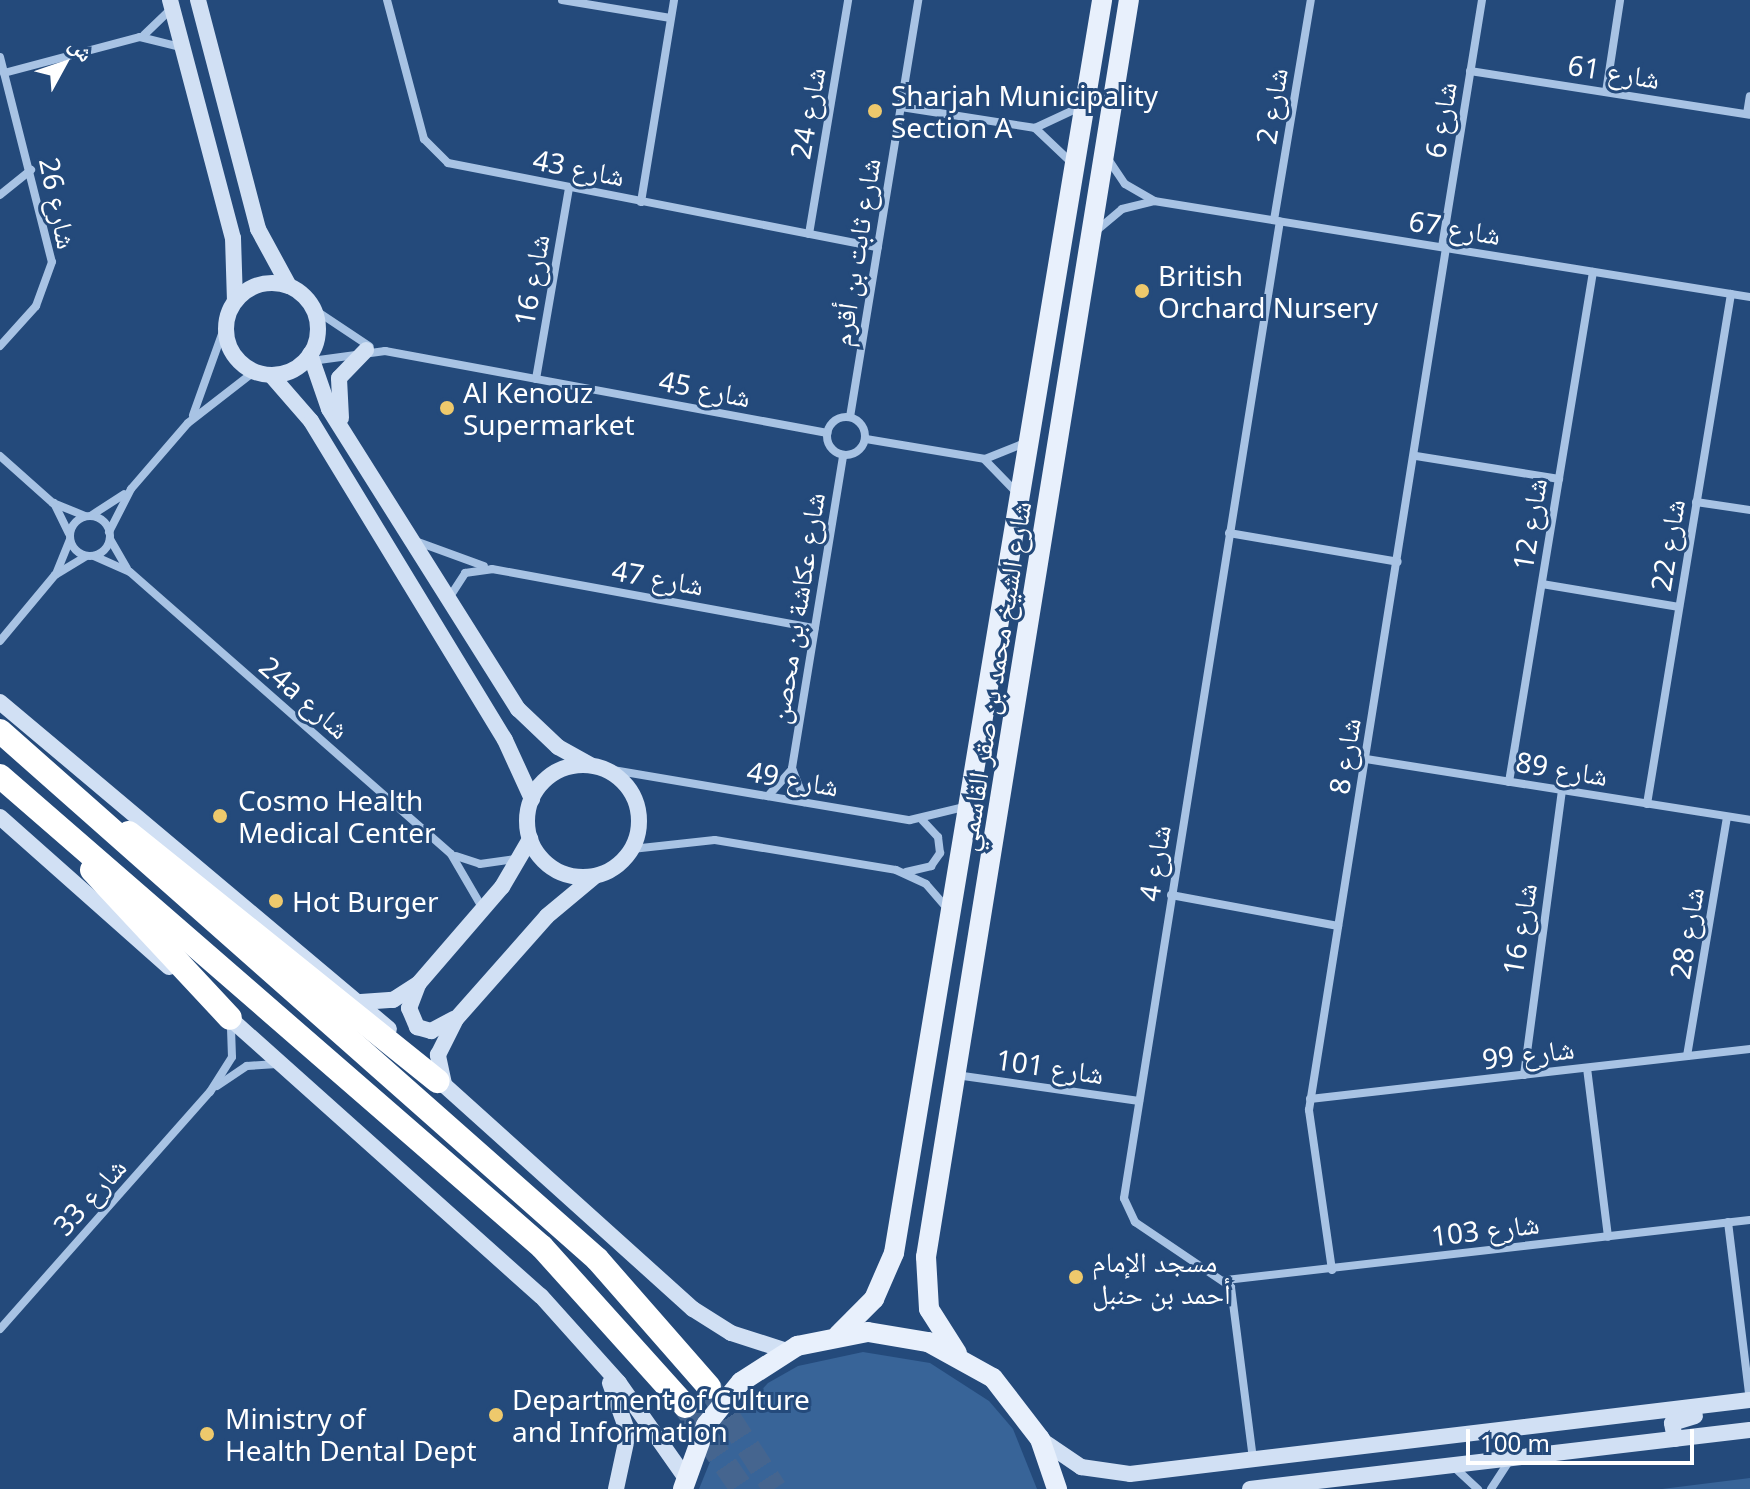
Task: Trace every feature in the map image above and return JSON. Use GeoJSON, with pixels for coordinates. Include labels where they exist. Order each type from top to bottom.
{"type":"FeatureCollection","features":[{"type":"Feature","properties":{"kind":"highway"},"geometry":{"type":"LineString","coordinates":[[0,731],[597,1259],[709,1387]]}},
{"type":"Feature","properties":{"kind":"highway"},"geometry":{"type":"LineString","coordinates":[[43,769],[245,920],[442,1085]]}},
{"type":"Feature","properties":{"kind":"highway"},"geometry":{"type":"LineString","coordinates":[[7,782],[230,1018]]}},
{"type":"Feature","properties":{"kind":"highway"},"geometry":{"type":"LineString","coordinates":[[7,782],[542,1247],[685,1406]]}},
{"type":"Feature","properties":{"kind":"main road","name":"شارع الشيخ محمد بن صقر القاسمي"},"geometry":{"type":"LineString","coordinates":[[838,1335],[874,1299],[894,1253],[982,744],[1102,0]]}},
{"type":"Feature","properties":{"kind":"main road","name":"شارع الشيخ محمد بن صقر القاسمي"},"geometry":{"type":"LineString","coordinates":[[957,1353],[934,1321],[925,1283],[955,1074],[1008,765],[1129,0]]}},
{"type":"Feature","properties":{"kind":"main road"},"geometry":{"type":"LineString","coordinates":[[982,744],[986,775],[998,776],[1008,765]]}},
{"type":"Feature","properties":{"kind":"main road"},"geometry":{"type":"LineString","coordinates":[[684,1483],[722,1402],[787,1351],[838,1335],[899,1335],[957,1353],[1011,1396],[1040,1439],[1057,1489]]}},
{"type":"Feature","properties":{"kind":"street"},"geometry":{"type":"LineString","coordinates":[[198,0],[258,229],[289,286],[312,308],[318,328],[308,359],[346,435],[529,723],[622,781],[637,806],[632,849]]}},
{"type":"Feature","properties":{"kind":"street","name":"شارع 43"},"geometry":{"type":"LineString","coordinates":[[387,0],[433,153],[456,166],[878,247]]}},
{"type":"Feature","properties":{"kind":"street"},"geometry":{"type":"LineString","coordinates":[[562,0],[671,18]]}},
{"type":"Feature","properties":{"kind":"street"},"geometry":{"type":"LineString","coordinates":[[641,202],[674,0]]}},
{"type":"Feature","properties":{"kind":"street","name":"شارع 24"},"geometry":{"type":"LineString","coordinates":[[809,234],[848,0]]}},
{"type":"Feature","properties":{"kind":"street","name":"شارع ثابت بن أقرم"},"geometry":{"type":"LineString","coordinates":[[850,417],[918,0]]}},
{"type":"Feature","properties":{"kind":"street","name":"شارع 2"},"geometry":{"type":"LineString","coordinates":[[1277,221],[1311,0]]}},
{"type":"Feature","properties":{"kind":"street","name":"شارع 6"},"geometry":{"type":"LineString","coordinates":[[1444,248],[1482,0]]}},
{"type":"Feature","properties":{"kind":"street"},"geometry":{"type":"LineString","coordinates":[[1606,92],[1620,0]]}},
{"type":"Feature","properties":{"kind":"street"},"geometry":{"type":"LineString","coordinates":[[140,37],[171,4]]}},
{"type":"Feature","properties":{"kind":"street"},"geometry":{"type":"LineString","coordinates":[[171,4],[233,238],[235,301],[188,423]]}},
{"type":"Feature","properties":{"kind":"street"},"geometry":{"type":"LineString","coordinates":[[4,73],[140,37],[164,38],[184,50]]}},
{"type":"Feature","properties":{"kind":"street","name":"شارع 26"},"geometry":{"type":"LineString","coordinates":[[0,57],[52,262],[36,306],[0,346]]}},
{"type":"Feature","properties":{"kind":"street","name":"شارع 61"},"geometry":{"type":"LineString","coordinates":[[1470,71],[1748,115]]}},
{"type":"Feature","properties":{"kind":"street"},"geometry":{"type":"LineString","coordinates":[[1748,115],[1750,96]]}},
{"type":"Feature","properties":{"kind":"street"},"geometry":{"type":"LineString","coordinates":[[901,107],[1035,128],[1087,101]]}},
{"type":"Feature","properties":{"kind":"street"},"geometry":{"type":"LineString","coordinates":[[1035,128],[1075,169]]}},
{"type":"Feature","properties":{"kind":"street","name":"شارع 67"},"geometry":{"type":"LineString","coordinates":[[1105,148],[1125,184],[1154,201],[1750,297]]}},
{"type":"Feature","properties":{"kind":"street"},"geometry":{"type":"LineString","coordinates":[[0,195],[31,170]]}},
{"type":"Feature","properties":{"kind":"street","name":"شارع 16"},"geometry":{"type":"LineString","coordinates":[[536,379],[569,188]]}},
{"type":"Feature","properties":{"kind":"street","name":"شارع 67"},"geometry":{"type":"LineString","coordinates":[[1091,237],[1122,209],[1154,201]]}},
{"type":"Feature","properties":{"kind":"street","name":"شارع 4"},"geometry":{"type":"LineString","coordinates":[[1226,1280],[1127,1211],[1139,1101],[1277,221]]}},
{"type":"Feature","properties":{"kind":"street","name":"شارع 8"},"geometry":{"type":"LineString","coordinates":[[1332,1270],[1310,1143],[1310,1099],[1416,456],[1444,248]]}},
{"type":"Feature","properties":{"kind":"street","name":"شارع 12"},"geometry":{"type":"LineString","coordinates":[[1509,782],[1593,272]]}},
{"type":"Feature","properties":{"kind":"street"},"geometry":{"type":"LineString","coordinates":[[235,301],[254,286],[289,286]]}},
{"type":"Feature","properties":{"kind":"street","name":"شارع 22"},"geometry":{"type":"LineString","coordinates":[[1647,804],[1731,294]]}},
{"type":"Feature","properties":{"kind":"street","name":"شارع 45"},"geometry":{"type":"LineString","coordinates":[[312,308],[346,335],[385,351]]}},
{"type":"Feature","properties":{"kind":"street"},"geometry":{"type":"LineString","coordinates":[[226,323],[232,352],[263,373],[311,421],[505,740],[532,799],[530,839],[521,857],[483,910],[419,983],[393,1000],[361,1002]]}},
{"type":"Feature","properties":{"kind":"street"},"geometry":{"type":"LineString","coordinates":[[346,435],[336,387],[343,369],[366,350]]}},
{"type":"Feature","properties":{"kind":"street","name":"شارع 45"},"geometry":{"type":"LineString","coordinates":[[308,359],[366,350],[385,351],[827,433]]}},
{"type":"Feature","properties":{"kind":"street"},"geometry":{"type":"LineString","coordinates":[[0,641],[10,625],[55,575],[90,556],[110,535],[131,489],[188,423],[263,373],[308,359]]}},
{"type":"Feature","properties":{"kind":"street"},"geometry":{"type":"LineString","coordinates":[[866,439],[855,454],[843,455],[827,433],[833,422],[850,417],[866,439],[985,459],[1007,478],[1021,503]]}},
{"type":"Feature","properties":{"kind":"street"},"geometry":{"type":"LineString","coordinates":[[985,459],[1031,436]]}},
{"type":"Feature","properties":{"kind":"street","name":"شارع عكاشة بن محصن"},"geometry":{"type":"LineString","coordinates":[[805,802],[792,768],[843,455]]}},
{"type":"Feature","properties":{"kind":"street"},"geometry":{"type":"LineString","coordinates":[[0,456],[53,503],[89,516]]}},
{"type":"Feature","properties":{"kind":"street"},"geometry":{"type":"LineString","coordinates":[[1416,456],[1559,479]]}},
{"type":"Feature","properties":{"kind":"street"},"geometry":{"type":"LineString","coordinates":[[55,575],[69,537],[89,516],[131,489]]}},
{"type":"Feature","properties":{"kind":"street"},"geometry":{"type":"LineString","coordinates":[[1696,502],[1750,510]]}},
{"type":"Feature","properties":{"kind":"street"},"geometry":{"type":"LineString","coordinates":[[53,503],[69,537]]}},
{"type":"Feature","properties":{"kind":"street","name":"24a شارع"},"geometry":{"type":"LineString","coordinates":[[89,516],[110,535],[130,572]]}},
{"type":"Feature","properties":{"kind":"street"},"geometry":{"type":"LineString","coordinates":[[1229,533],[1398,562]]}},
{"type":"Feature","properties":{"kind":"street","name":"شارع 47"},"geometry":{"type":"LineString","coordinates":[[410,536],[492,569],[815,628]]}},
{"type":"Feature","properties":{"kind":"street","name":"24a شارع"},"geometry":{"type":"LineString","coordinates":[[69,537],[90,556],[130,572],[451,854],[483,910]]}},
{"type":"Feature","properties":{"kind":"street"},"geometry":{"type":"LineString","coordinates":[[449,598],[465,573],[492,569]]}},
{"type":"Feature","properties":{"kind":"street"},"geometry":{"type":"LineString","coordinates":[[1542,584],[1679,607]]}},
{"type":"Feature","properties":{"kind":"street"},"geometry":{"type":"LineString","coordinates":[[0,631],[10,625]]}},
{"type":"Feature","properties":{"kind":"street"},"geometry":{"type":"LineString","coordinates":[[0,702],[361,1002],[442,1085],[693,1309],[731,1333],[787,1351]]}},
{"type":"Feature","properties":{"kind":"street","name":"شارع 89"},"geometry":{"type":"LineString","coordinates":[[1366,759],[1750,820]]}},
{"type":"Feature","properties":{"kind":"street"},"geometry":{"type":"LineString","coordinates":[[532,799],[550,775],[595,766]]}},
{"type":"Feature","properties":{"kind":"street","name":"شارع 49"},"geometry":{"type":"LineString","coordinates":[[595,766],[922,820],[950,815],[973,798]]}},
{"type":"Feature","properties":{"kind":"street","name":"شارع عكاشة بن محصن"},"geometry":{"type":"LineString","coordinates":[[768,796],[792,768]]}},
{"type":"Feature","properties":{"kind":"street","name":"شارع 16"},"geometry":{"type":"LineString","coordinates":[[1524,1075],[1562,791]]}},
{"type":"Feature","properties":{"kind":"street"},"geometry":{"type":"LineString","coordinates":[[0,817],[511,1266],[594,1353],[684,1483]]}},
{"type":"Feature","properties":{"kind":"street","name":"شارع 28"},"geometry":{"type":"LineString","coordinates":[[1687,1056],[1727,817]]}},
{"type":"Feature","properties":{"kind":"street"},"geometry":{"type":"LineString","coordinates":[[905,873],[931,866],[940,853],[938,837],[922,820]]}},
{"type":"Feature","properties":{"kind":"street"},"geometry":{"type":"LineString","coordinates":[[530,839],[561,872],[595,876]]}},
{"type":"Feature","properties":{"kind":"street"},"geometry":{"type":"LineString","coordinates":[[442,1085],[438,1055],[456,1019],[547,916],[632,849],[725,841],[905,873],[935,892],[952,922]]}},
{"type":"Feature","properties":{"kind":"street","name":"24a شارع"},"geometry":{"type":"LineString","coordinates":[[451,854],[480,864],[521,857]]}},
{"type":"Feature","properties":{"kind":"street"},"geometry":{"type":"LineString","coordinates":[[1171,895],[1338,926]]}},
{"type":"Feature","properties":{"kind":"street"},"geometry":{"type":"LineString","coordinates":[[419,983],[409,1008],[417,1027],[431,1031],[456,1019]]}},
{"type":"Feature","properties":{"kind":"street","name":"شارع 33"},"geometry":{"type":"LineString","coordinates":[[0,1329],[210,1092],[232,1057],[230,1018]]}},
{"type":"Feature","properties":{"kind":"street","name":"شارع 99"},"geometry":{"type":"LineString","coordinates":[[1310,1099],[1750,1049]]}},
{"type":"Feature","properties":{"kind":"street","name":"شارع 33"},"geometry":{"type":"LineString","coordinates":[[210,1092],[247,1066],[282,1064]]}},
{"type":"Feature","properties":{"kind":"street"},"geometry":{"type":"LineString","coordinates":[[1587,1068],[1608,1237]]}},
{"type":"Feature","properties":{"kind":"street","name":"شارع 101"},"geometry":{"type":"LineString","coordinates":[[955,1074],[1139,1101]]}},
{"type":"Feature","properties":{"kind":"street","name":"شارع 103"},"geometry":{"type":"LineString","coordinates":[[1226,1280],[1750,1220]]}},
{"type":"Feature","properties":{"kind":"street"},"geometry":{"type":"LineString","coordinates":[[1728,1222],[1750,1400]]}},
{"type":"Feature","properties":{"kind":"street"},"geometry":{"type":"LineString","coordinates":[[1226,1280],[1234,1295],[1253,1459]]}},
{"type":"Feature","properties":{"kind":"street"},"geometry":{"type":"LineString","coordinates":[[594,1353],[628,1433],[616,1489]]}},
{"type":"Feature","properties":{"kind":"street"},"geometry":{"type":"LineString","coordinates":[[1675,1439],[1675,1420],[1750,1400]]}},
{"type":"Feature","properties":{"kind":"street"},"geometry":{"type":"LineString","coordinates":[[1040,1439],[1081,1467],[1113,1474],[1750,1400]]}},
{"type":"Feature","properties":{"kind":"street"},"geometry":{"type":"LineString","coordinates":[[1250,1489],[1750,1430]]}},
{"type":"Feature","properties":{"kind":"street"},"geometry":{"type":"LineString","coordinates":[[1491,1489],[1513,1456]]}},
{"type":"Feature","properties":{"kind":"street"},"geometry":{"type":"LineString","coordinates":[[1449,1464],[1478,1489]]}},
{"type":"Feature","properties":{"kind":"shaded area"},"geometry":{"type":"Polygon","coordinates":[[[863,1352],[930,1363],[989,1401],[1013,1429],[1037,1489],[699,1489],[722,1432],[768,1383],[798,1366],[863,1352]]]}},
{"type":"Feature","properties":{"kind":"shaded area"},"geometry":{"type":"Polygon","coordinates":[[[1750,1478],[1750,1489],[1662,1489],[1750,1478]]]}},
{"type":"Feature","properties":{"kind":"tunnel"},"geometry":{"type":"LineString","coordinates":[[709,1387],[775,1489]]}},
{"type":"Feature","properties":{"kind":"tunnel"},"geometry":{"type":"LineString","coordinates":[[685,1406],[742,1489]]}},
{"type":"Feature","properties":{"kind":"place","name":"Sharjah Municipality Section A"},"geometry":{"type":"Point","coordinates":[875,111]}},
{"type":"Feature","properties":{"kind":"place","name":"British Orchard Nursery"},"geometry":{"type":"Point","coordinates":[1142,291]}},
{"type":"Feature","properties":{"kind":"place","name":"Al Kenouz Supermarket"},"geometry":{"type":"Point","coordinates":[447,408]}},
{"type":"Feature","properties":{"kind":"place","name":"Cosmo Health Medical Center"},"geometry":{"type":"Point","coordinates":[220,816]}},
{"type":"Feature","properties":{"kind":"place","name":"Hot Burger"},"geometry":{"type":"Point","coordinates":[276,901]}},
{"type":"Feature","properties":{"kind":"place","name":"مسجد الإمام أحمد بن حنبل"},"geometry":{"type":"Point","coordinates":[1076,1277]}},
{"type":"Feature","properties":{"kind":"place","name":"Department of Culture and Information"},"geometry":{"type":"Point","coordinates":[496,1415]}},
{"type":"Feature","properties":{"kind":"place","name":"Ministry of Health Dental Dept"},"geometry":{"type":"Point","coordinates":[207,1434]}}]}
